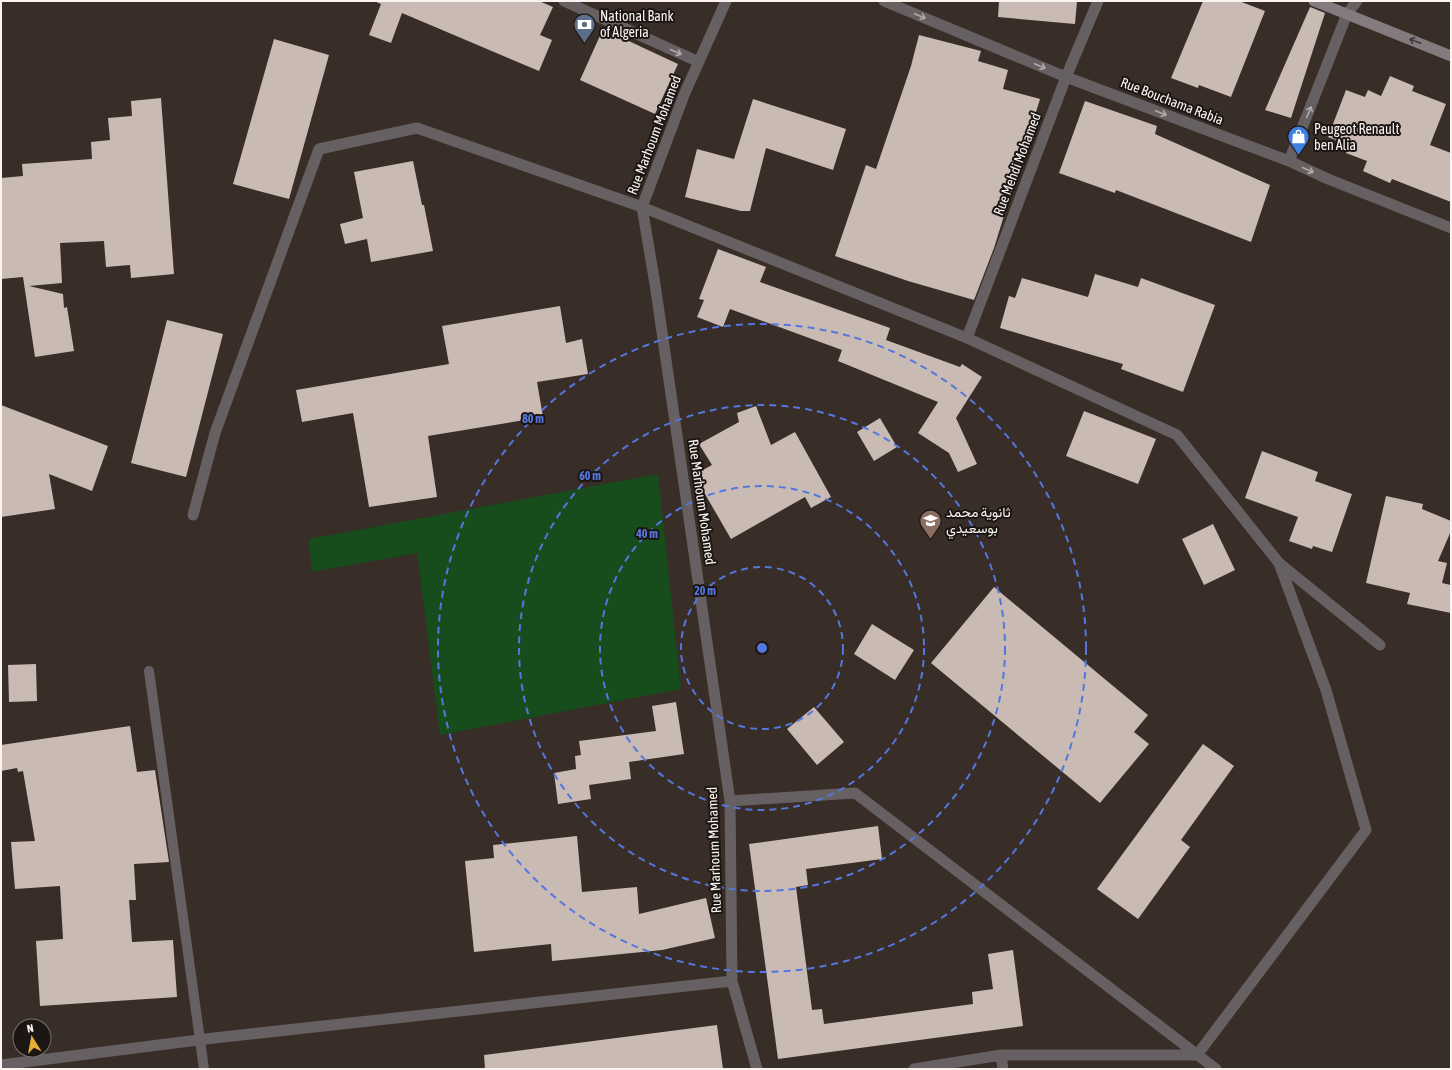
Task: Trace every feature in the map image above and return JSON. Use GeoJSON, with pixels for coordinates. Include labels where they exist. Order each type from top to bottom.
{"type":"FeatureCollection","features":[{"type":"Feature","properties":{"kind":"main road"},"geometry":{"type":"LineString","coordinates":[[1314,1],[1451,56]]}},
{"type":"Feature","properties":{"kind":"street"},"geometry":{"type":"LineString","coordinates":[[564,1],[699,62]]}},
{"type":"Feature","properties":{"kind":"street","name":"Rue Marhoum Mohamed"},"geometry":{"type":"LineString","coordinates":[[726,1],[684,95],[642,207],[656,292],[730,801],[732,981],[757,1069]]}},
{"type":"Feature","properties":{"kind":"street","name":"Rue Bouchama Rabia"},"geometry":{"type":"LineString","coordinates":[[884,1],[1066,77],[1289,161],[1328,179],[1451,228]]}},
{"type":"Feature","properties":{"kind":"street","name":"Rue Mehdi Mohamed"},"geometry":{"type":"LineString","coordinates":[[967,338],[1066,77],[1098,1]]}},
{"type":"Feature","properties":{"kind":"street"},"geometry":{"type":"LineString","coordinates":[[1289,161],[1347,14],[1357,1]]}},
{"type":"Feature","properties":{"kind":"street"},"geometry":{"type":"LineString","coordinates":[[193,515],[215,433],[319,149],[416,128],[642,207],[967,338],[1177,435],[1279,563],[1380,645]]}},
{"type":"Feature","properties":{"kind":"street"},"geometry":{"type":"LineString","coordinates":[[1197,1055],[1366,830],[1326,690],[1279,563]]}},
{"type":"Feature","properties":{"kind":"street"},"geometry":{"type":"LineString","coordinates":[[730,801],[856,793],[1216,1069]]}},
{"type":"Feature","properties":{"kind":"street"},"geometry":{"type":"LineString","coordinates":[[1,1065],[201,1040],[732,981]]}},
{"type":"Feature","properties":{"kind":"street"},"geometry":{"type":"LineString","coordinates":[[914,1069],[1001,1055],[1197,1055]]}},
{"type":"Feature","properties":{"kind":"street"},"geometry":{"type":"LineString","coordinates":[[1001,1055],[1003,1069]]}},
{"type":"Feature","properties":{"kind":"lane"},"geometry":{"type":"LineString","coordinates":[[149,671],[204,1069]]}},
{"type":"Feature","properties":{"kind":"green space"},"geometry":{"type":"Polygon","coordinates":[[[658,474],[681,689],[440,735],[417,553],[312,572],[309,539],[658,474]]]}},
{"type":"Feature","properties":{"kind":"building"},"geometry":{"type":"Polygon","coordinates":[[[374,1],[539,1],[553,7],[540,35],[552,40],[539,71],[402,13],[391,43],[369,35],[381,4],[374,1]]]}},
{"type":"Feature","properties":{"kind":"building"},"geometry":{"type":"Polygon","coordinates":[[[999,1],[1077,1],[1075,24],[998,17],[999,1]]]}},
{"type":"Feature","properties":{"kind":"building"},"geometry":{"type":"Polygon","coordinates":[[[1203,1],[1239,1],[1265,11],[1231,97],[1199,85],[1198,88],[1171,78],[1203,1]]]}},
{"type":"Feature","properties":{"kind":"building"},"geometry":{"type":"Polygon","coordinates":[[[1310,7],[1325,13],[1291,118],[1265,110],[1310,7]]]}},
{"type":"Feature","properties":{"kind":"building"},"geometry":{"type":"Polygon","coordinates":[[[603,29],[678,64],[655,114],[580,80],[603,29]]]}},
{"type":"Feature","properties":{"kind":"building"},"geometry":{"type":"Polygon","coordinates":[[[919,35],[981,51],[978,61],[1008,70],[1003,89],[1040,99],[994,248],[974,300],[908,281],[835,256],[866,165],[876,169],[911,66],[919,35]]]}},
{"type":"Feature","properties":{"kind":"building"},"geometry":{"type":"Polygon","coordinates":[[[274,39],[329,55],[289,199],[233,184],[274,39]]]}},
{"type":"Feature","properties":{"kind":"building"},"geometry":{"type":"Polygon","coordinates":[[[1390,76],[1414,86],[1412,91],[1446,104],[1430,145],[1451,153],[1451,202],[1392,179],[1390,183],[1363,171],[1367,161],[1346,153],[1349,145],[1328,137],[1346,90],[1365,97],[1368,90],[1381,96],[1390,76]]]}},
{"type":"Feature","properties":{"kind":"building"},"geometry":{"type":"Polygon","coordinates":[[[161,98],[174,274],[131,278],[130,265],[106,267],[104,241],[60,243],[62,283],[29,286],[63,294],[64,308],[67,307],[74,351],[35,357],[23,277],[1,279],[1,178],[23,176],[22,164],[92,159],[91,142],[110,140],[108,118],[132,116],[131,101],[161,98]]]}},
{"type":"Feature","properties":{"kind":"building"},"geometry":{"type":"Polygon","coordinates":[[[753,99],[846,129],[833,170],[766,148],[750,211],[741,211],[685,197],[697,149],[734,159],[753,99]]]}},
{"type":"Feature","properties":{"kind":"building"},"geometry":{"type":"Polygon","coordinates":[[[1085,101],[1157,126],[1155,134],[1270,185],[1251,242],[1116,190],[1115,193],[1059,173],[1085,101]]]}},
{"type":"Feature","properties":{"kind":"building"},"geometry":{"type":"Polygon","coordinates":[[[413,161],[433,251],[371,262],[367,239],[345,244],[340,224],[363,218],[354,172],[413,161]]]}},
{"type":"Feature","properties":{"kind":"building"},"geometry":{"type":"Polygon","coordinates":[[[718,249],[766,267],[760,282],[890,328],[886,340],[960,367],[962,364],[982,377],[956,418],[977,464],[958,472],[949,453],[918,433],[938,402],[838,361],[842,350],[730,309],[723,327],[697,317],[704,300],[699,299],[718,249]]]}},
{"type":"Feature","properties":{"kind":"building"},"geometry":{"type":"Polygon","coordinates":[[[1095,274],[1138,287],[1141,278],[1215,305],[1183,392],[1121,369],[1123,364],[1000,328],[1009,296],[1015,298],[1022,278],[1088,297],[1095,274]]]}},
{"type":"Feature","properties":{"kind":"building"},"geometry":{"type":"Polygon","coordinates":[[[560,306],[566,343],[582,339],[588,374],[537,382],[543,417],[428,436],[437,497],[369,507],[353,413],[302,422],[296,390],[449,364],[442,326],[560,306]]]}},
{"type":"Feature","properties":{"kind":"building"},"geometry":{"type":"Polygon","coordinates":[[[167,320],[223,334],[186,477],[131,463],[167,320]]]}},
{"type":"Feature","properties":{"kind":"building"},"geometry":{"type":"Polygon","coordinates":[[[1,405],[108,446],[92,491],[49,474],[55,509],[1,517],[1,405]]]}},
{"type":"Feature","properties":{"kind":"building"},"geometry":{"type":"Polygon","coordinates":[[[756,406],[771,445],[795,432],[831,497],[811,508],[805,497],[731,539],[694,475],[712,465],[699,444],[739,422],[737,413],[756,406]]]}},
{"type":"Feature","properties":{"kind":"building"},"geometry":{"type":"Polygon","coordinates":[[[1084,411],[1156,439],[1138,484],[1066,456],[1084,411]]]}},
{"type":"Feature","properties":{"kind":"building"},"geometry":{"type":"Polygon","coordinates":[[[880,418],[897,447],[874,461],[857,432],[880,418]]]}},
{"type":"Feature","properties":{"kind":"building"},"geometry":{"type":"Polygon","coordinates":[[[1262,451],[1318,472],[1315,481],[1352,494],[1332,552],[1313,546],[1312,549],[1289,541],[1298,517],[1245,498],[1262,451]]]}},
{"type":"Feature","properties":{"kind":"building"},"geometry":{"type":"Polygon","coordinates":[[[1386,496],[1423,504],[1422,509],[1451,521],[1451,531],[1438,561],[1447,563],[1442,583],[1451,585],[1451,613],[1407,604],[1410,593],[1366,583],[1386,496]]]}},
{"type":"Feature","properties":{"kind":"building"},"geometry":{"type":"Polygon","coordinates":[[[1213,524],[1235,570],[1204,585],[1182,539],[1213,524]]]}},
{"type":"Feature","properties":{"kind":"building"},"geometry":{"type":"Polygon","coordinates":[[[994,587],[1148,715],[1134,732],[1149,744],[1100,803],[931,663],[994,587]]]}},
{"type":"Feature","properties":{"kind":"building"},"geometry":{"type":"Polygon","coordinates":[[[872,624],[914,650],[895,680],[854,654],[872,624]]]}},
{"type":"Feature","properties":{"kind":"building"},"geometry":{"type":"Polygon","coordinates":[[[36,664],[37,701],[9,702],[8,665],[36,664]]]}},
{"type":"Feature","properties":{"kind":"building"},"geometry":{"type":"Polygon","coordinates":[[[676,702],[684,754],[629,762],[631,779],[589,785],[591,799],[558,804],[554,773],[576,769],[575,756],[581,755],[579,741],[656,731],[652,706],[676,702]]]}},
{"type":"Feature","properties":{"kind":"building"},"geometry":{"type":"Polygon","coordinates":[[[814,707],[844,742],[817,765],[787,729],[814,707]]]}},
{"type":"Feature","properties":{"kind":"building"},"geometry":{"type":"Polygon","coordinates":[[[130,726],[137,772],[155,770],[169,862],[134,864],[136,900],[129,900],[132,942],[173,940],[177,997],[40,1006],[36,941],[63,939],[60,886],[15,889],[11,842],[35,841],[23,771],[18,772],[17,768],[1,771],[1,745],[130,726]]]}},
{"type":"Feature","properties":{"kind":"building"},"geometry":{"type":"Polygon","coordinates":[[[1203,744],[1234,766],[1181,840],[1190,847],[1138,919],[1097,889],[1203,744]]]}},
{"type":"Feature","properties":{"kind":"building"},"geometry":{"type":"Polygon","coordinates":[[[878,826],[882,859],[806,869],[808,885],[796,887],[812,1010],[822,1009],[824,1024],[973,1004],[972,992],[993,989],[988,954],[1013,950],[1023,1026],[778,1059],[749,844],[878,826]]]}},
{"type":"Feature","properties":{"kind":"building"},"geometry":{"type":"Polygon","coordinates":[[[577,836],[582,892],[637,887],[639,914],[706,898],[715,938],[662,950],[552,961],[551,944],[474,952],[465,861],[494,858],[493,845],[577,836]]]}},
{"type":"Feature","properties":{"kind":"building"},"geometry":{"type":"Polygon","coordinates":[[[717,1025],[723,1069],[485,1069],[484,1055],[717,1025]]]}},
{"type":"Feature","properties":{"kind":"place","name":"National Bank of Algeria"},"geometry":{"type":"Point","coordinates":[584,44]}},
{"type":"Feature","properties":{"kind":"place","name":"Peugeot Renault ben Alia"},"geometry":{"type":"Point","coordinates":[1298,156]}},
{"type":"Feature","properties":{"kind":"place","name":"ثانوية محمد بوسعيدي"},"geometry":{"type":"Point","coordinates":[931,540]}}]}
